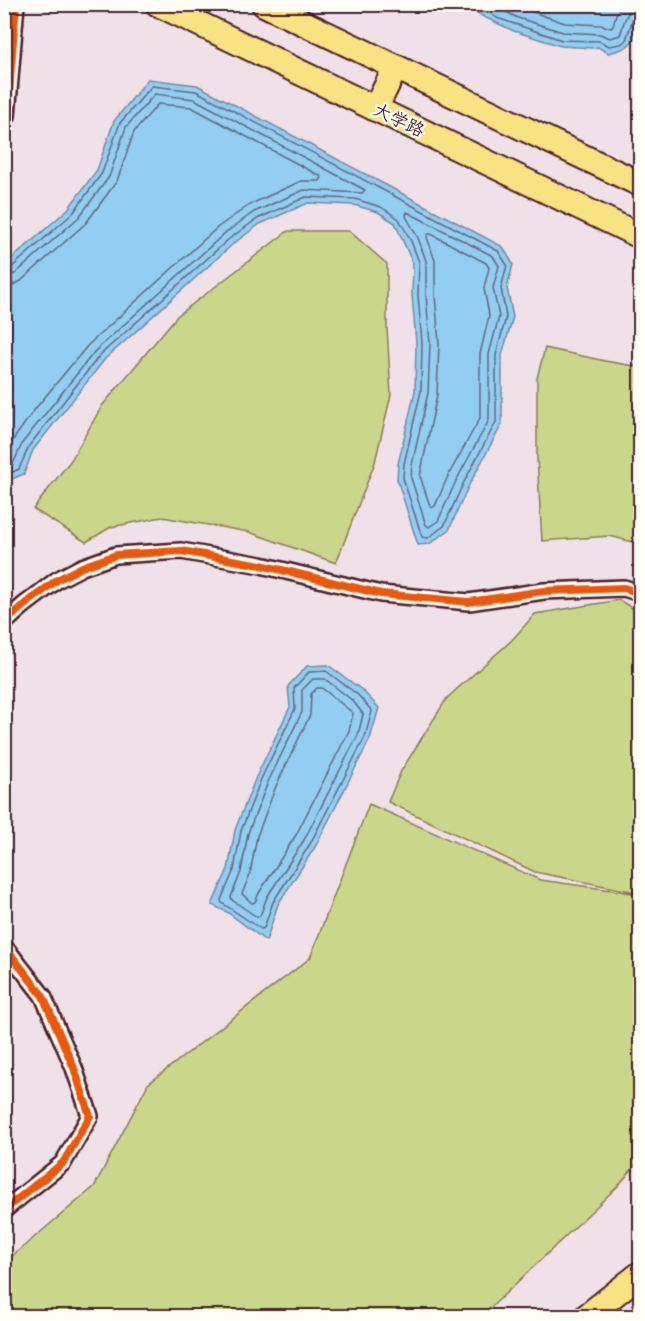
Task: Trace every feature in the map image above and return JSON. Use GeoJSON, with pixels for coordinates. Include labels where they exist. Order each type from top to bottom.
{"type":"FeatureCollection","features":[{"type":"Feature","properties":{"kind":"main road","name":"大学路"},"geometry":{"type":"LineString","coordinates":[[158,4],[640,236]]}},
{"type":"Feature","properties":{"kind":"main road"},"geometry":{"type":"LineString","coordinates":[[264,4],[640,184]]}},
{"type":"Feature","properties":{"kind":"main road"},"geometry":{"type":"LineString","coordinates":[[375,109],[396,67]]}},
{"type":"Feature","properties":{"kind":"main road"},"geometry":{"type":"LineString","coordinates":[[588,1317],[640,1274]]}},
{"type":"Feature","properties":{"kind":"street"},"geometry":{"type":"LineString","coordinates":[[4,122],[7,116],[16,4]]}},
{"type":"Feature","properties":{"kind":"street"},"geometry":{"type":"LineString","coordinates":[[4,623],[57,580],[82,567],[116,555],[181,551],[261,565],[381,594],[469,602],[544,591],[624,588],[640,593]]}},
{"type":"Feature","properties":{"kind":"street"},"geometry":{"type":"LineString","coordinates":[[4,946],[43,996],[74,1068],[90,1116],[63,1162],[4,1210]]}},
{"type":"Feature","properties":{"kind":"green space"},"geometry":{"type":"Polygon","coordinates":[[[288,231],[349,231],[387,264],[387,328],[391,395],[375,462],[336,563],[249,532],[162,517],[111,527],[86,542],[33,509],[71,460],[102,406],[177,316],[288,231]]]}},
{"type":"Feature","properties":{"kind":"green space"},"geometry":{"type":"Polygon","coordinates":[[[545,348],[640,367],[640,544],[610,536],[542,541],[537,458],[537,378],[545,348]]]}},
{"type":"Feature","properties":{"kind":"green space"},"geometry":{"type":"Polygon","coordinates":[[[619,600],[640,613],[640,893],[535,872],[388,802],[401,771],[447,698],[512,640],[535,614],[619,600]]]}},
{"type":"Feature","properties":{"kind":"green space"},"geometry":{"type":"Polygon","coordinates":[[[369,804],[540,880],[640,894],[640,1160],[618,1186],[482,1316],[5,1316],[5,1262],[94,1187],[148,1084],[310,958],[369,804]]]}},
{"type":"Feature","properties":{"kind":"water"},"geometry":{"type":"Polygon","coordinates":[[[467,5],[640,5],[640,10],[631,42],[625,48],[608,53],[598,47],[561,46],[514,31],[482,16],[467,5]]]}},
{"type":"Feature","properties":{"kind":"water"},"geometry":{"type":"Polygon","coordinates":[[[148,79],[197,85],[503,247],[513,264],[507,288],[513,317],[502,355],[502,424],[468,487],[449,530],[429,544],[418,545],[397,479],[398,464],[415,391],[413,264],[395,223],[378,212],[354,205],[308,203],[260,224],[233,244],[105,359],[33,450],[24,474],[5,482],[5,265],[68,209],[97,170],[114,121],[148,79]]]}},
{"type":"Feature","properties":{"kind":"water"},"geometry":{"type":"Polygon","coordinates":[[[328,665],[362,690],[379,708],[370,739],[315,847],[278,904],[266,941],[227,912],[212,905],[228,869],[235,830],[256,777],[290,707],[288,686],[307,666],[328,665]]]}},
{"type":"Feature","properties":{"kind":"cycle path"},"geometry":{"type":"LineString","coordinates":[[4,122],[7,116],[16,4]]}},
{"type":"Feature","properties":{"kind":"cycle path"},"geometry":{"type":"LineString","coordinates":[[4,623],[57,580],[82,567],[116,555],[181,551],[261,565],[381,594],[469,602],[544,591],[624,588],[640,593]]}},
{"type":"Feature","properties":{"kind":"cycle path"},"geometry":{"type":"LineString","coordinates":[[4,946],[43,996],[74,1068],[90,1116],[63,1163],[4,1210]]}}]}
